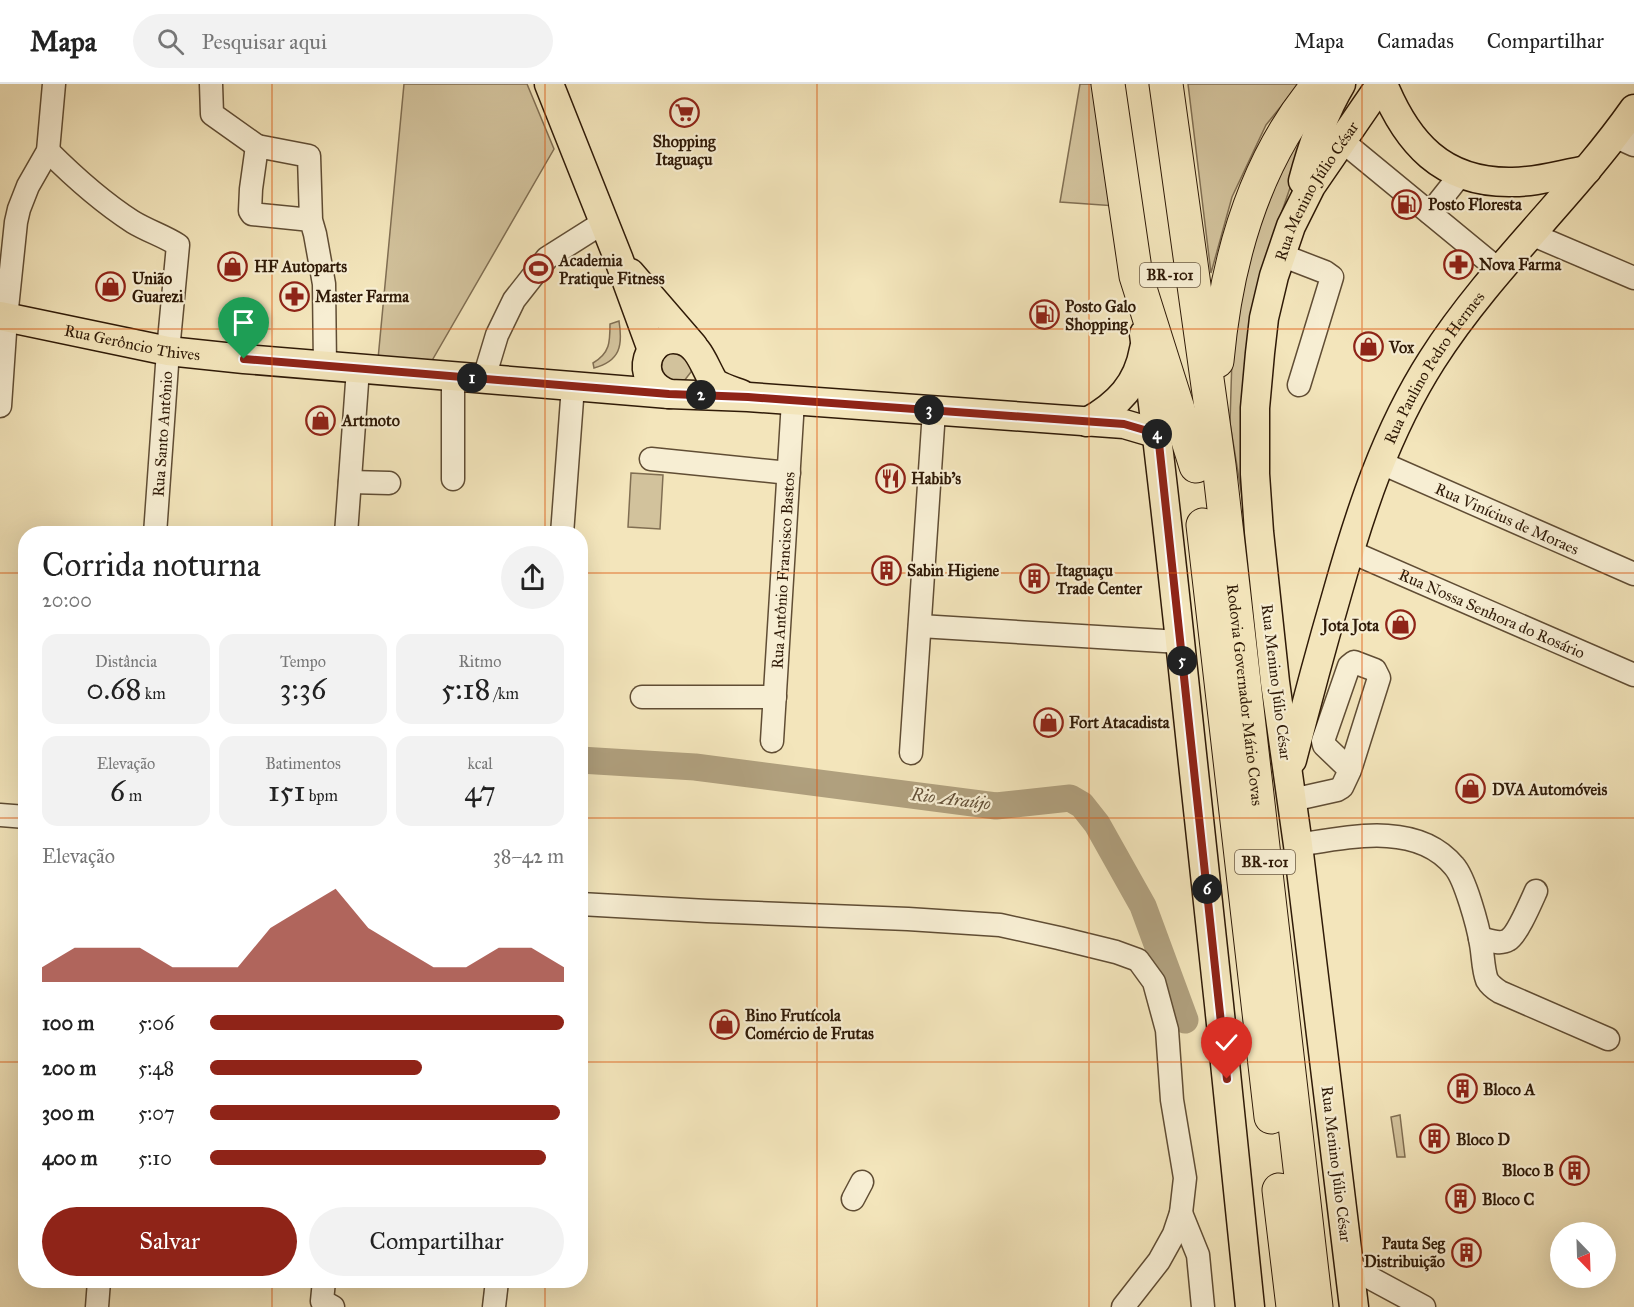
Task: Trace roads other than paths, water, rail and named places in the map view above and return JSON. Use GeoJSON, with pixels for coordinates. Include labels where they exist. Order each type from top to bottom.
{"type":"FeatureCollection","features":[{"type":"Feature","properties":{"kind":"highway"},"geometry":{"type":"LineString","coordinates":[[1108,84],[1136,276],[1196,466]]}},
{"type":"Feature","properties":{"kind":"highway","name":"Rodovia Governador Mário Covas"},"geometry":{"type":"LineString","coordinates":[[1144,84],[1196,466],[1293,1307]]}},
{"type":"Feature","properties":{"kind":"highway","name":"Rodovia Governador Mário Covas"},"geometry":{"type":"LineString","coordinates":[[1166,84],[1219,465],[1316,1307]]}},
{"type":"Feature","properties":{"kind":"highway"},"geometry":{"type":"LineString","coordinates":[[1212,417],[1220,322],[1235,255],[1249,207],[1282,135],[1319,84]]}},
{"type":"Feature","properties":{"kind":"highway"},"geometry":{"type":"LineString","coordinates":[[1281,1205],[1281,1307]]}},
{"type":"Feature","properties":{"kind":"main road"},"geometry":{"type":"LineString","coordinates":[[549,84],[619,260],[649,358],[648,376],[660,391],[674,394],[688,390],[698,380],[702,367],[697,352],[685,341],[667,340],[659,343],[649,358],[638,377],[625,382],[580,387]]}},
{"type":"Feature","properties":{"kind":"main road"},"geometry":{"type":"LineString","coordinates":[[1291,226],[1318,132],[1341,84]]}},
{"type":"Feature","properties":{"kind":"main road"},"geometry":{"type":"LineString","coordinates":[[1382,84],[1401,122],[1414,140],[1431,156],[1461,174],[1488,181],[1511,182],[1587,170]]}},
{"type":"Feature","properties":{"kind":"main road","name":"Rua Menino Júlio César"},"geometry":{"type":"LineString","coordinates":[[1354,1307],[1298,845],[1275,682],[1258,520],[1255,408],[1264,318],[1274,276],[1291,226],[1311,186],[1382,84]]}},
{"type":"Feature","properties":{"kind":"main road","name":"Rua Paulino Pedro Hermes"},"geometry":{"type":"LineString","coordinates":[[1290,787],[1315,670],[1349,551],[1379,462],[1414,391],[1469,307],[1530,234],[1587,170],[1624,140],[1634,109]]}},
{"type":"Feature","properties":{"kind":"main road"},"geometry":{"type":"LineString","coordinates":[[1511,182],[1551,211]]}},
{"type":"Feature","properties":{"kind":"main road"},"geometry":{"type":"LineString","coordinates":[[619,260],[697,352],[714,382],[748,397]]}},
{"type":"Feature","properties":{"kind":"main road"},"geometry":{"type":"LineString","coordinates":[[1136,276],[1158,434],[1250,1307]]}},
{"type":"Feature","properties":{"kind":"main road","name":"Rua Gerôncio Thives"},"geometry":{"type":"LineString","coordinates":[[3,317],[168,351],[580,387]]}},
{"type":"Feature","properties":{"kind":"main road"},"geometry":{"type":"LineString","coordinates":[[1087,422],[1117,402],[1129,388],[1141,364],[1145,341]]}},
{"type":"Feature","properties":{"kind":"main road"},"geometry":{"type":"LineString","coordinates":[[1124,424],[1143,408],[1148,400],[1151,386]]}},
{"type":"Feature","properties":{"kind":"main road"},"geometry":{"type":"LineString","coordinates":[[580,387],[1124,424],[1158,434]]}},
{"type":"Feature","properties":{"kind":"main road"},"geometry":{"type":"LineString","coordinates":[[1275,682],[1315,670]]}},
{"type":"Feature","properties":{"kind":"street"},"geometry":{"type":"LineString","coordinates":[[0,406],[3,317],[15,222],[28,186],[48,151],[54,84]]}},
{"type":"Feature","properties":{"kind":"street"},"geometry":{"type":"LineString","coordinates":[[211,84],[212,114],[257,146],[309,156],[311,220],[324,284],[326,366]]}},
{"type":"Feature","properties":{"kind":"street"},"geometry":{"type":"LineString","coordinates":[[1341,140],[1500,270]]}},
{"type":"Feature","properties":{"kind":"street"},"geometry":{"type":"LineString","coordinates":[[257,146],[250,211],[311,220]]}},
{"type":"Feature","properties":{"kind":"street","name":"Rua Santo Antônio"},"geometry":{"type":"LineString","coordinates":[[48,151],[112,208],[150,232],[178,245],[156,526]]}},
{"type":"Feature","properties":{"kind":"street"},"geometry":{"type":"LineString","coordinates":[[1430,213],[1461,174]]}},
{"type":"Feature","properties":{"kind":"street"},"geometry":{"type":"LineString","coordinates":[[484,378],[497,335],[514,300],[547,258],[604,222]]}},
{"type":"Feature","properties":{"kind":"street"},"geometry":{"type":"LineString","coordinates":[[1530,234],[1634,278]]}},
{"type":"Feature","properties":{"kind":"street"},"geometry":{"type":"LineString","coordinates":[[1281,255],[1325,272],[1332,277],[1299,385]]}},
{"type":"Feature","properties":{"kind":"street"},"geometry":{"type":"LineString","coordinates":[[347,526],[358,369]]}},
{"type":"Feature","properties":{"kind":"street"},"geometry":{"type":"LineString","coordinates":[[453,376],[453,479]]}},
{"type":"Feature","properties":{"kind":"street"},"geometry":{"type":"LineString","coordinates":[[563,526],[580,387]]}},
{"type":"Feature","properties":{"kind":"street","name":"Rua Antônio Francisco Bastos"},"geometry":{"type":"LineString","coordinates":[[772,741],[793,401]]}},
{"type":"Feature","properties":{"kind":"street"},"geometry":{"type":"LineString","coordinates":[[911,753],[934,411]]}},
{"type":"Feature","properties":{"kind":"street"},"geometry":{"type":"LineString","coordinates":[[651,459],[789,473]]}},
{"type":"Feature","properties":{"kind":"street","name":"Rua Vinícius de Moraes"},"geometry":{"type":"LineString","coordinates":[[1379,462],[1634,574]]}},
{"type":"Feature","properties":{"kind":"street"},"geometry":{"type":"LineString","coordinates":[[350,482],[389,483]]}},
{"type":"Feature","properties":{"kind":"street","name":"Rua Nossa Senhora do Rosário"},"geometry":{"type":"LineString","coordinates":[[1349,551],[1634,675]]}},
{"type":"Feature","properties":{"kind":"street"},"geometry":{"type":"LineString","coordinates":[[920,626],[1180,642]]}},
{"type":"Feature","properties":{"kind":"street"},"geometry":{"type":"LineString","coordinates":[[642,697],[775,697]]}},
{"type":"Feature","properties":{"kind":"street"},"geometry":{"type":"LineString","coordinates":[[1290,787],[1337,790],[1342,787],[1350,770]]}},
{"type":"Feature","properties":{"kind":"street"},"geometry":{"type":"LineString","coordinates":[[0,815],[18,816]]}},
{"type":"Feature","properties":{"kind":"street"},"geometry":{"type":"LineString","coordinates":[[1298,845],[1375,836],[1406,838],[1432,847],[1455,866],[1467,892],[1480,938],[1487,980],[1493,987],[1608,1039]]}},
{"type":"Feature","properties":{"kind":"street"},"geometry":{"type":"LineString","coordinates":[[1480,938],[1500,942],[1508,940],[1514,934],[1536,891]]}},
{"type":"Feature","properties":{"kind":"street"},"geometry":{"type":"LineString","coordinates":[[588,904],[1000,925],[1116,952],[1138,960],[1154,982],[1167,1030],[1172,1100],[1185,1178],[1181,1214],[1174,1234],[1159,1261],[1123,1307]]}},
{"type":"Feature","properties":{"kind":"street"},"geometry":{"type":"LineString","coordinates":[[1181,1214],[1198,1256],[1203,1307]]}},
{"type":"Feature","properties":{"kind":"street"},"geometry":{"type":"LineString","coordinates":[[1350,1267],[1424,1307]]}},
{"type":"Feature","properties":{"kind":"street"},"geometry":{"type":"LineString","coordinates":[[97,1307],[98,1288]]}},
{"type":"Feature","properties":{"kind":"street"},"geometry":{"type":"LineString","coordinates":[[323,1288],[322,1301],[333,1307]]}},
{"type":"Feature","properties":{"kind":"street"},"geometry":{"type":"LineString","coordinates":[[494,1307],[496,1288]]}},
{"type":"Feature","properties":{"kind":"waterway","name":"Rio Araújo"},"geometry":{"type":"LineString","coordinates":[[588,760],[695,767],[996,806],[1070,798],[1082,805],[1097,824],[1143,906],[1185,1020]]}},
{"type":"Feature","properties":{"kind":"place","name":"Shopping Itaguaçu"},"geometry":{"type":"Point","coordinates":[684,113]}},
{"type":"Feature","properties":{"kind":"place","name":"Posto Floresta"},"geometry":{"type":"Point","coordinates":[1407,204]}},
{"type":"Feature","properties":{"kind":"place","name":"Nova Farma"},"geometry":{"type":"Point","coordinates":[1458,264]}},
{"type":"Feature","properties":{"kind":"place","name":"HF Autoparts"},"geometry":{"type":"Point","coordinates":[233,266]}},
{"type":"Feature","properties":{"kind":"place","name":"Academia Pratique Fitness"},"geometry":{"type":"Point","coordinates":[538,269]}},
{"type":"Feature","properties":{"kind":"place","name":"União Guarezi"},"geometry":{"type":"Point","coordinates":[111,287]}},
{"type":"Feature","properties":{"kind":"place","name":"Master Farma"},"geometry":{"type":"Point","coordinates":[294,296]}},
{"type":"Feature","properties":{"kind":"place","name":"Posto Galo Shopping"},"geometry":{"type":"Point","coordinates":[1044,315]}},
{"type":"Feature","properties":{"kind":"place","name":"Vox"},"geometry":{"type":"Point","coordinates":[1368,347]}},
{"type":"Feature","properties":{"kind":"place","name":"Artmoto"},"geometry":{"type":"Point","coordinates":[321,420]}},
{"type":"Feature","properties":{"kind":"place","name":"Habib's"},"geometry":{"type":"Point","coordinates":[890,478]}},
{"type":"Feature","properties":{"kind":"place","name":"Sabin Higiene"},"geometry":{"type":"Point","coordinates":[886,570]}},
{"type":"Feature","properties":{"kind":"place","name":"Itaguaçu Trade Center"},"geometry":{"type":"Point","coordinates":[1035,579]}},
{"type":"Feature","properties":{"kind":"place","name":"Jota Jota"},"geometry":{"type":"Point","coordinates":[1400,625]}},
{"type":"Feature","properties":{"kind":"place","name":"Fort Atacadista"},"geometry":{"type":"Point","coordinates":[1048,722]}},
{"type":"Feature","properties":{"kind":"place","name":"DVA Automóveis"},"geometry":{"type":"Point","coordinates":[1471,789]}},
{"type":"Feature","properties":{"kind":"place","name":"Bino Frutícola Comércio de Frutas"},"geometry":{"type":"Point","coordinates":[724,1024]}},
{"type":"Feature","properties":{"kind":"place","name":"Bloco A"},"geometry":{"type":"Point","coordinates":[1462,1089]}},
{"type":"Feature","properties":{"kind":"place","name":"Bloco D"},"geometry":{"type":"Point","coordinates":[1435,1139]}},
{"type":"Feature","properties":{"kind":"place","name":"Bloco B"},"geometry":{"type":"Point","coordinates":[1575,1170]}},
{"type":"Feature","properties":{"kind":"place","name":"Bloco C"},"geometry":{"type":"Point","coordinates":[1461,1199]}},
{"type":"Feature","properties":{"kind":"place","name":"Pauta Seg Distribuição"},"geometry":{"type":"Point","coordinates":[1466,1252]}}]}
